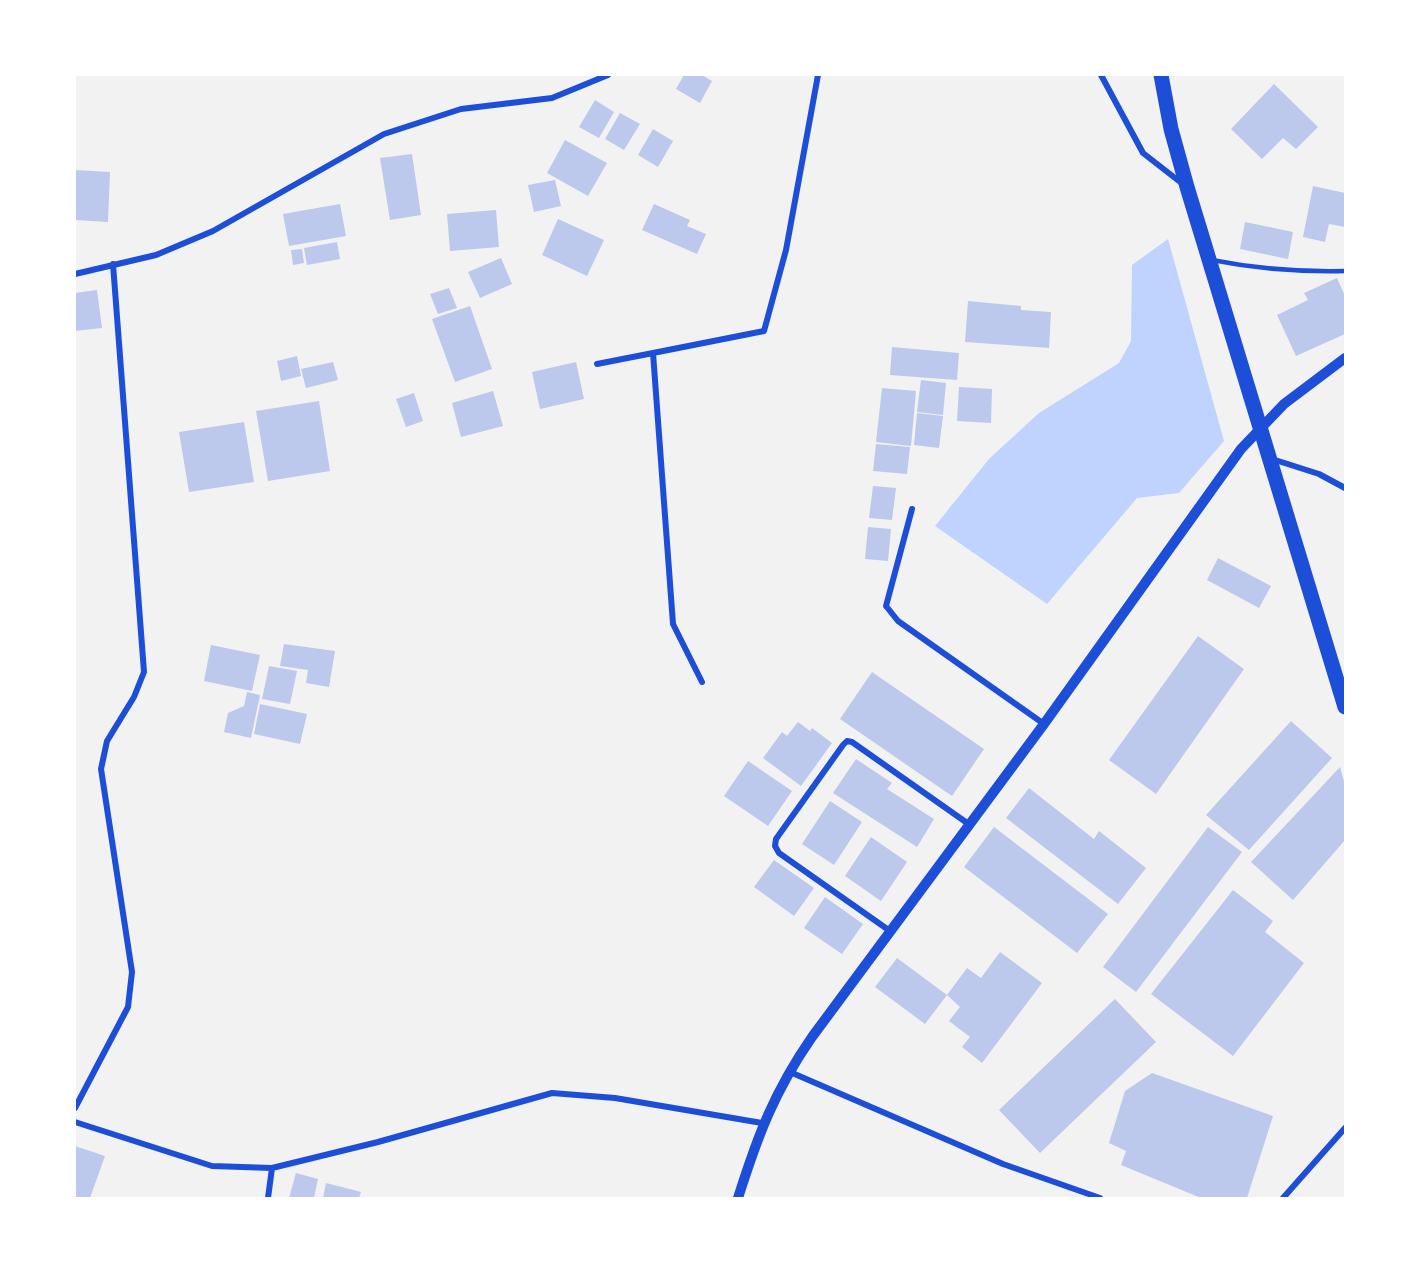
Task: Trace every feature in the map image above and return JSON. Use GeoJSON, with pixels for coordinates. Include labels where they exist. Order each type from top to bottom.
{"type":"FeatureCollection","features":[{"type":"Feature","properties":{"kind":"main road"},"geometry":{"type":"LineString","coordinates":[[1161,75],[1171,129],[1187,187],[1345,707]]}},
{"type":"Feature","properties":{"kind":"street"},"geometry":{"type":"LineString","coordinates":[[75,274],[156,255],[213,231],[384,134],[461,109],[552,98],[607,75]]}},
{"type":"Feature","properties":{"kind":"street"},"geometry":{"type":"LineString","coordinates":[[597,364],[764,331],[786,250],[818,75]]}},
{"type":"Feature","properties":{"kind":"street"},"geometry":{"type":"LineString","coordinates":[[1101,75],[1143,153],[1187,187]]}},
{"type":"Feature","properties":{"kind":"street"},"geometry":{"type":"LineString","coordinates":[[75,1108],[128,1007],[132,972],[101,769],[107,741],[134,697],[144,672],[113,264]]}},
{"type":"Feature","properties":{"kind":"street"},"geometry":{"type":"LineString","coordinates":[[653,353],[673,624],[702,682]]}},
{"type":"Feature","properties":{"kind":"street"},"geometry":{"type":"LineString","coordinates":[[738,1198],[762,1123],[788,1071],[1044,724],[1187,522],[1261,427],[1284,404],[1345,358]]}},
{"type":"Feature","properties":{"kind":"street"},"geometry":{"type":"LineString","coordinates":[[1269,458],[1319,474],[1345,488]]}},
{"type":"Feature","properties":{"kind":"street"},"geometry":{"type":"LineString","coordinates":[[912,509],[886,606],[898,621],[1044,724]]}},
{"type":"Feature","properties":{"kind":"street"},"geometry":{"type":"LineString","coordinates":[[890,931],[779,853],[775,846],[776,839],[843,745],[847,741],[852,742],[970,825]]}},
{"type":"Feature","properties":{"kind":"street"},"geometry":{"type":"LineString","coordinates":[[788,1071],[1003,1164],[1100,1198]]}},
{"type":"Feature","properties":{"kind":"street"},"geometry":{"type":"LineString","coordinates":[[75,1122],[212,1166],[272,1168],[378,1142],[552,1093],[615,1098],[762,1123]]}},
{"type":"Feature","properties":{"kind":"street"},"geometry":{"type":"LineString","coordinates":[[1283,1198],[1345,1128]]}},
{"type":"Feature","properties":{"kind":"street"},"geometry":{"type":"LineString","coordinates":[[268,1198],[272,1168]]}},
{"type":"Feature","properties":{"kind":"lane"},"geometry":{"type":"LineString","coordinates":[[1210,259],[1264,269],[1345,271]]}},
{"type":"Feature","properties":{"kind":"water"},"geometry":{"type":"Polygon","coordinates":[[[1168,239],[1224,441],[1179,493],[1137,498],[1047,604],[935,526],[989,459],[1039,413],[1119,363],[1131,341],[1132,265],[1168,239]]]}},
{"type":"Feature","properties":{"kind":"building"},"geometry":{"type":"Polygon","coordinates":[[[684,75],[702,75],[712,81],[700,103],[676,89],[684,75]]]}},
{"type":"Feature","properties":{"kind":"building"},"geometry":{"type":"Polygon","coordinates":[[[1274,84],[1318,127],[1296,149],[1283,138],[1262,159],[1231,129],[1274,84]]]}},
{"type":"Feature","properties":{"kind":"building"},"geometry":{"type":"Polygon","coordinates":[[[595,100],[614,112],[599,138],[579,127],[595,100]]]}},
{"type":"Feature","properties":{"kind":"building"},"geometry":{"type":"Polygon","coordinates":[[[620,113],[640,124],[624,150],[605,139],[620,113]]]}},
{"type":"Feature","properties":{"kind":"building"},"geometry":{"type":"Polygon","coordinates":[[[653,129],[673,141],[658,167],[638,155],[653,129]]]}},
{"type":"Feature","properties":{"kind":"building"},"geometry":{"type":"Polygon","coordinates":[[[565,140],[607,163],[588,196],[547,173],[565,140]]]}},
{"type":"Feature","properties":{"kind":"building"},"geometry":{"type":"Polygon","coordinates":[[[412,154],[421,215],[390,220],[380,158],[412,154]]]}},
{"type":"Feature","properties":{"kind":"building"},"geometry":{"type":"Polygon","coordinates":[[[75,170],[110,172],[108,222],[75,220],[75,170]]]}},
{"type":"Feature","properties":{"kind":"building"},"geometry":{"type":"Polygon","coordinates":[[[555,180],[561,206],[534,212],[528,185],[555,180]]]}},
{"type":"Feature","properties":{"kind":"building"},"geometry":{"type":"Polygon","coordinates":[[[1313,186],[1345,193],[1345,227],[1329,224],[1325,242],[1303,237],[1313,186]]]}},
{"type":"Feature","properties":{"kind":"building"},"geometry":{"type":"Polygon","coordinates":[[[340,204],[346,236],[289,246],[283,214],[340,204]]]}},
{"type":"Feature","properties":{"kind":"building"},"geometry":{"type":"Polygon","coordinates":[[[654,204],[690,220],[687,226],[706,234],[697,254],[642,230],[654,204]]]}},
{"type":"Feature","properties":{"kind":"building"},"geometry":{"type":"Polygon","coordinates":[[[496,210],[499,247],[450,251],[447,214],[496,210]]]}},
{"type":"Feature","properties":{"kind":"building"},"geometry":{"type":"Polygon","coordinates":[[[558,219],[604,240],[587,276],[542,255],[558,219]]]}},
{"type":"Feature","properties":{"kind":"building"},"geometry":{"type":"Polygon","coordinates":[[[1245,222],[1293,232],[1288,259],[1240,249],[1245,222]]]}},
{"type":"Feature","properties":{"kind":"building"},"geometry":{"type":"Polygon","coordinates":[[[337,242],[340,259],[307,265],[304,248],[337,242]]]}},
{"type":"Feature","properties":{"kind":"building"},"geometry":{"type":"Polygon","coordinates":[[[302,249],[304,263],[293,265],[291,250],[302,249]]]}},
{"type":"Feature","properties":{"kind":"building"},"geometry":{"type":"Polygon","coordinates":[[[501,258],[512,284],[480,298],[468,272],[501,258]]]}},
{"type":"Feature","properties":{"kind":"building"},"geometry":{"type":"Polygon","coordinates":[[[1337,278],[1345,296],[1345,334],[1296,356],[1277,315],[1308,300],[1304,293],[1337,278]]]}},
{"type":"Feature","properties":{"kind":"building"},"geometry":{"type":"Polygon","coordinates":[[[449,288],[457,308],[438,314],[430,294],[449,288]]]}},
{"type":"Feature","properties":{"kind":"building"},"geometry":{"type":"Polygon","coordinates":[[[97,290],[102,328],[75,331],[75,293],[97,290]]]}},
{"type":"Feature","properties":{"kind":"building"},"geometry":{"type":"Polygon","coordinates":[[[968,301],[1021,306],[1021,310],[1051,312],[1049,348],[965,342],[968,301]]]}},
{"type":"Feature","properties":{"kind":"building"},"geometry":{"type":"Polygon","coordinates":[[[470,306],[492,369],[455,382],[432,319],[470,306]]]}},
{"type":"Feature","properties":{"kind":"building"},"geometry":{"type":"Polygon","coordinates":[[[892,347],[959,353],[957,380],[890,375],[892,347]]]}},
{"type":"Feature","properties":{"kind":"building"},"geometry":{"type":"Polygon","coordinates":[[[297,356],[301,376],[281,381],[277,361],[297,356]]]}},
{"type":"Feature","properties":{"kind":"building"},"geometry":{"type":"Polygon","coordinates":[[[333,362],[338,380],[306,388],[301,369],[333,362]]]}},
{"type":"Feature","properties":{"kind":"building"},"geometry":{"type":"Polygon","coordinates":[[[576,362],[584,399],[540,409],[532,372],[576,362]]]}},
{"type":"Feature","properties":{"kind":"building"},"geometry":{"type":"Polygon","coordinates":[[[921,380],[946,383],[943,415],[917,412],[921,380]]]}},
{"type":"Feature","properties":{"kind":"building"},"geometry":{"type":"Polygon","coordinates":[[[959,387],[992,389],[991,423],[957,421],[959,387]]]}},
{"type":"Feature","properties":{"kind":"building"},"geometry":{"type":"Polygon","coordinates":[[[882,388],[916,391],[911,446],[876,442],[882,388]]]}},
{"type":"Feature","properties":{"kind":"building"},"geometry":{"type":"Polygon","coordinates":[[[493,391],[503,426],[461,437],[452,403],[493,391]]]}},
{"type":"Feature","properties":{"kind":"building"},"geometry":{"type":"Polygon","coordinates":[[[414,393],[423,421],[406,427],[396,399],[414,393]]]}},
{"type":"Feature","properties":{"kind":"building"},"geometry":{"type":"Polygon","coordinates":[[[319,401],[330,471],[268,481],[256,411],[319,401]]]}},
{"type":"Feature","properties":{"kind":"building"},"geometry":{"type":"Polygon","coordinates":[[[917,413],[943,416],[939,448],[914,445],[917,413]]]}},
{"type":"Feature","properties":{"kind":"building"},"geometry":{"type":"Polygon","coordinates":[[[244,422],[254,482],[189,492],[179,432],[244,422]]]}},
{"type":"Feature","properties":{"kind":"building"},"geometry":{"type":"Polygon","coordinates":[[[876,444],[910,447],[907,474],[873,471],[876,444]]]}},
{"type":"Feature","properties":{"kind":"building"},"geometry":{"type":"Polygon","coordinates":[[[873,486],[896,488],[892,520],[869,518],[873,486]]]}},
{"type":"Feature","properties":{"kind":"building"},"geometry":{"type":"Polygon","coordinates":[[[868,527],[891,529],[888,561],[865,559],[868,527]]]}},
{"type":"Feature","properties":{"kind":"building"},"geometry":{"type":"Polygon","coordinates":[[[1218,558],[1271,586],[1259,608],[1207,580],[1218,558]]]}},
{"type":"Feature","properties":{"kind":"building"},"geometry":{"type":"Polygon","coordinates":[[[1198,636],[1244,669],[1156,794],[1109,760],[1198,636]]]}},
{"type":"Feature","properties":{"kind":"building"},"geometry":{"type":"Polygon","coordinates":[[[284,644],[335,651],[329,687],[306,683],[308,670],[280,666],[284,644]]]}},
{"type":"Feature","properties":{"kind":"building"},"geometry":{"type":"Polygon","coordinates":[[[211,645],[260,655],[252,691],[204,681],[211,645]]]}},
{"type":"Feature","properties":{"kind":"building"},"geometry":{"type":"Polygon","coordinates":[[[269,666],[297,671],[290,704],[262,699],[269,666]]]}},
{"type":"Feature","properties":{"kind":"building"},"geometry":{"type":"Polygon","coordinates":[[[872,672],[984,749],[952,796],[840,719],[872,672]]]}},
{"type":"Feature","properties":{"kind":"building"},"geometry":{"type":"Polygon","coordinates":[[[247,692],[260,695],[251,738],[224,732],[228,713],[244,706],[247,692]]]}},
{"type":"Feature","properties":{"kind":"building"},"geometry":{"type":"Polygon","coordinates":[[[260,704],[307,714],[300,744],[254,734],[260,704]]]}},
{"type":"Feature","properties":{"kind":"building"},"geometry":{"type":"Polygon","coordinates":[[[1291,721],[1332,758],[1249,850],[1206,815],[1291,721]]]}},
{"type":"Feature","properties":{"kind":"building"},"geometry":{"type":"Polygon","coordinates":[[[798,722],[810,731],[812,728],[832,743],[801,786],[763,758],[782,732],[787,736],[798,722]]]}},
{"type":"Feature","properties":{"kind":"building"},"geometry":{"type":"Polygon","coordinates":[[[856,759],[892,783],[887,789],[934,819],[917,847],[833,793],[856,759]]]}},
{"type":"Feature","properties":{"kind":"building"},"geometry":{"type":"Polygon","coordinates":[[[748,761],[792,791],[768,826],[724,796],[748,761]]]}},
{"type":"Feature","properties":{"kind":"building"},"geometry":{"type":"Polygon","coordinates":[[[1340,767],[1345,785],[1345,840],[1293,900],[1251,862],[1340,767]]]}},
{"type":"Feature","properties":{"kind":"building"},"geometry":{"type":"Polygon","coordinates":[[[1029,788],[1094,839],[1099,831],[1146,868],[1118,904],[1006,818],[1029,788]]]}},
{"type":"Feature","properties":{"kind":"building"},"geometry":{"type":"Polygon","coordinates":[[[830,801],[862,822],[834,865],[802,844],[830,801]]]}},
{"type":"Feature","properties":{"kind":"building"},"geometry":{"type":"Polygon","coordinates":[[[994,827],[1108,914],[1077,953],[964,867],[994,827]]]}},
{"type":"Feature","properties":{"kind":"building"},"geometry":{"type":"Polygon","coordinates":[[[1208,827],[1242,852],[1136,992],[1103,967],[1208,827]]]}},
{"type":"Feature","properties":{"kind":"building"},"geometry":{"type":"Polygon","coordinates":[[[871,837],[907,862],[881,901],[845,876],[871,837]]]}},
{"type":"Feature","properties":{"kind":"building"},"geometry":{"type":"Polygon","coordinates":[[[774,860],[814,888],[794,916],[754,887],[774,860]]]}},
{"type":"Feature","properties":{"kind":"building"},"geometry":{"type":"Polygon","coordinates":[[[1233,890],[1273,921],[1265,932],[1304,963],[1233,1056],[1151,994],[1233,890]]]}},
{"type":"Feature","properties":{"kind":"building"},"geometry":{"type":"Polygon","coordinates":[[[825,897],[863,924],[842,954],[804,928],[825,897]]]}},
{"type":"Feature","properties":{"kind":"building"},"geometry":{"type":"Polygon","coordinates":[[[1000,952],[1042,983],[982,1063],[962,1047],[970,1037],[949,1021],[960,1007],[947,995],[967,968],[981,978],[1000,952]]]}},
{"type":"Feature","properties":{"kind":"building"},"geometry":{"type":"Polygon","coordinates":[[[897,958],[947,995],[925,1024],[875,987],[897,958]]]}},
{"type":"Feature","properties":{"kind":"building"},"geometry":{"type":"Polygon","coordinates":[[[1115,999],[1156,1042],[1040,1153],[999,1110],[1115,999]]]}},
{"type":"Feature","properties":{"kind":"building"},"geometry":{"type":"Polygon","coordinates":[[[1152,1073],[1273,1116],[1247,1198],[1201,1198],[1121,1165],[1126,1151],[1109,1143],[1125,1091],[1152,1073]]]}},
{"type":"Feature","properties":{"kind":"building"},"geometry":{"type":"Polygon","coordinates":[[[75,1146],[105,1156],[90,1198],[75,1198],[75,1146]]]}},
{"type":"Feature","properties":{"kind":"building"},"geometry":{"type":"Polygon","coordinates":[[[296,1173],[318,1179],[314,1198],[289,1198],[296,1173]]]}},
{"type":"Feature","properties":{"kind":"building"},"geometry":{"type":"Polygon","coordinates":[[[326,1183],[361,1192],[359,1198],[323,1198],[326,1183]]]}}]}
